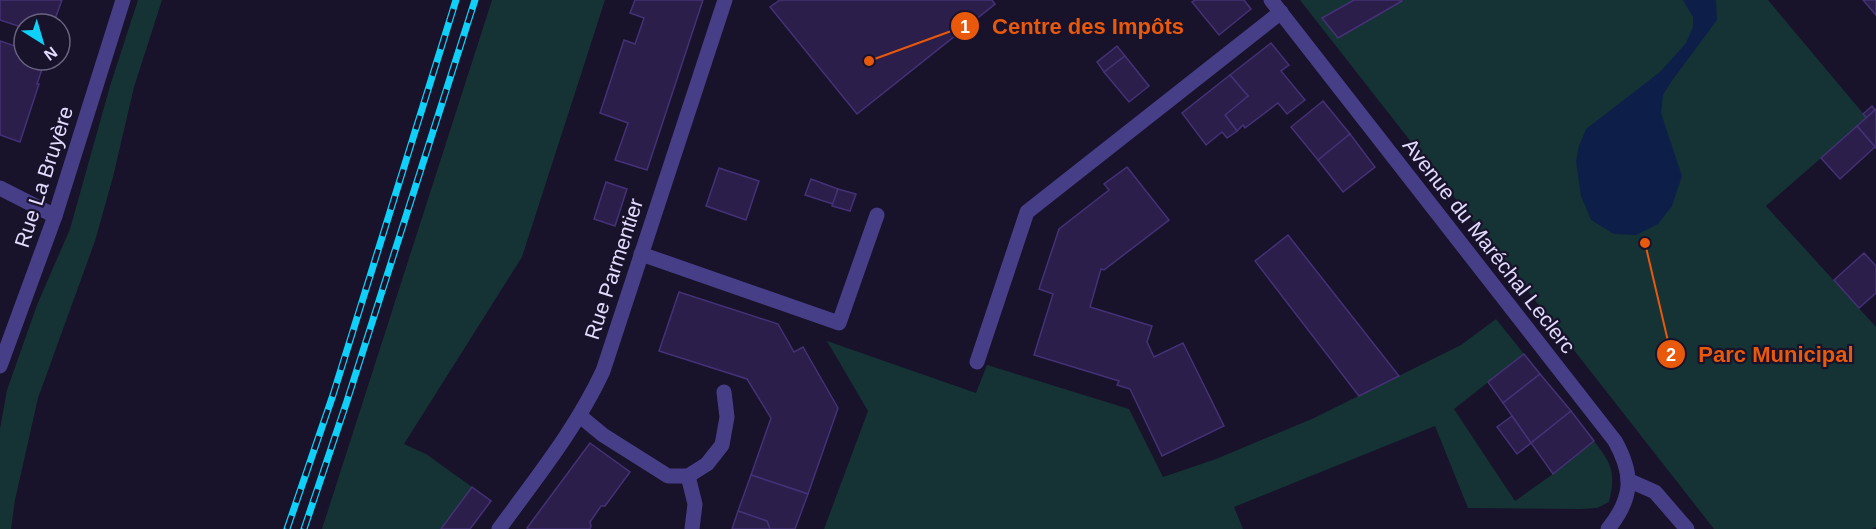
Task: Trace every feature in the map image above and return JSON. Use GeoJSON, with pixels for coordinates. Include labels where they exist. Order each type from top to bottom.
{"type":"FeatureCollection","features":[{"type":"Feature","properties":{"kind":"street","name":"Rue La Bruyère"},"geometry":{"type":"LineString","coordinates":[[0,366],[55,216],[123,0]]}},
{"type":"Feature","properties":{"kind":"street","name":"Rue Parmentier"},"geometry":{"type":"LineString","coordinates":[[499,529],[580,416],[603,371],[724,0]]}},
{"type":"Feature","properties":{"kind":"street"},"geometry":{"type":"LineString","coordinates":[[977,362],[1027,212],[1276,6]]}},
{"type":"Feature","properties":{"kind":"street","name":"Avenue du Maréchal Leclerc"},"geometry":{"type":"LineString","coordinates":[[1276,6],[1615,441],[1624,458],[1628,480],[1627,496],[1619,516],[1608,529]]}},
{"type":"Feature","properties":{"kind":"street"},"geometry":{"type":"LineString","coordinates":[[0,188],[55,216]]}},
{"type":"Feature","properties":{"kind":"street"},"geometry":{"type":"LineString","coordinates":[[641,254],[839,324],[877,215]]}},
{"type":"Feature","properties":{"kind":"street"},"geometry":{"type":"LineString","coordinates":[[580,416],[603,435],[668,476],[688,477],[707,464],[722,445],[727,417],[724,392]]}},
{"type":"Feature","properties":{"kind":"street"},"geometry":{"type":"LineString","coordinates":[[688,477],[695,504],[692,529]]}},
{"type":"Feature","properties":{"kind":"street"},"geometry":{"type":"LineString","coordinates":[[1628,480],[1655,492],[1687,529]]}},
{"type":"Feature","properties":{"kind":"green space"},"geometry":{"type":"Polygon","coordinates":[[[138,0],[162,0],[134,87],[95,241],[38,398],[15,500],[11,529],[0,529],[0,429],[7,390],[37,305],[70,229],[110,86],[138,0]]]}},
{"type":"Feature","properties":{"kind":"green space"},"geometry":{"type":"Polygon","coordinates":[[[492,0],[605,0],[522,257],[404,444],[426,454],[472,487],[441,529],[322,529],[492,0]]]}},
{"type":"Feature","properties":{"kind":"green space"},"geometry":{"type":"Polygon","coordinates":[[[1300,0],[1768,0],[1867,118],[1766,206],[1876,327],[1876,527],[1872,529],[1714,529],[1300,0]]]}},
{"type":"Feature","properties":{"kind":"green space"},"geometry":{"type":"Polygon","coordinates":[[[1496,319],[1524,354],[1454,409],[1515,501],[1594,441],[1611,469],[1612,483],[1609,502],[1597,508],[1580,509],[1468,508],[1435,426],[1234,507],[1243,529],[824,529],[868,411],[827,341],[976,393],[987,365],[1129,409],[1163,477],[1216,459],[1314,418],[1461,345],[1496,319]]]}},
{"type":"Feature","properties":{"kind":"water"},"geometry":{"type":"Polygon","coordinates":[[[1683,0],[1716,0],[1717,20],[1663,95],[1661,113],[1682,176],[1672,206],[1658,224],[1636,235],[1614,234],[1591,220],[1581,196],[1576,161],[1579,146],[1586,129],[1660,72],[1686,43],[1693,27],[1693,17],[1683,0]]]}},
{"type":"Feature","properties":{"kind":"building"},"geometry":{"type":"Polygon","coordinates":[[[0,0],[62,0],[58,12],[12,12],[12,24],[0,20],[0,0]]]}},
{"type":"Feature","properties":{"kind":"building"},"geometry":{"type":"Polygon","coordinates":[[[635,0],[703,0],[647,170],[615,160],[628,123],[600,113],[624,40],[635,44],[644,18],[630,13],[635,0]]]}},
{"type":"Feature","properties":{"kind":"building"},"geometry":{"type":"Polygon","coordinates":[[[780,0],[992,0],[995,4],[857,114],[770,7],[780,0]]]}},
{"type":"Feature","properties":{"kind":"building"},"geometry":{"type":"Polygon","coordinates":[[[1195,0],[1244,0],[1251,9],[1219,35],[1192,2],[1195,0]]]}},
{"type":"Feature","properties":{"kind":"building"},"geometry":{"type":"Polygon","coordinates":[[[1354,0],[1402,1],[1338,38],[1322,18],[1354,0]]]}},
{"type":"Feature","properties":{"kind":"building"},"geometry":{"type":"Polygon","coordinates":[[[1863,0],[1876,0],[1876,15],[1863,0]]]}},
{"type":"Feature","properties":{"kind":"building"},"geometry":{"type":"Polygon","coordinates":[[[0,41],[12,45],[12,72],[41,72],[20,142],[0,135],[0,41]]]}},
{"type":"Feature","properties":{"kind":"building"},"geometry":{"type":"Polygon","coordinates":[[[1271,43],[1289,65],[1281,71],[1305,100],[1287,114],[1278,103],[1245,128],[1243,125],[1237,131],[1225,115],[1248,96],[1230,75],[1271,43]]]}},
{"type":"Feature","properties":{"kind":"building"},"geometry":{"type":"Polygon","coordinates":[[[1117,46],[1125,56],[1104,72],[1097,62],[1117,46]]]}},
{"type":"Feature","properties":{"kind":"building"},"geometry":{"type":"Polygon","coordinates":[[[1125,56],[1149,86],[1129,102],[1104,72],[1125,56]]]}},
{"type":"Feature","properties":{"kind":"building"},"geometry":{"type":"Polygon","coordinates":[[[1230,75],[1248,96],[1225,115],[1237,131],[1227,138],[1222,132],[1206,145],[1182,113],[1230,75]]]}},
{"type":"Feature","properties":{"kind":"building"},"geometry":{"type":"Polygon","coordinates":[[[1323,101],[1350,134],[1318,160],[1291,127],[1323,101]]]}},
{"type":"Feature","properties":{"kind":"building"},"geometry":{"type":"Polygon","coordinates":[[[1872,106],[1875,110],[1867,118],[1863,114],[1872,106]]]}},
{"type":"Feature","properties":{"kind":"building"},"geometry":{"type":"Polygon","coordinates":[[[1876,109],[1876,148],[1857,126],[1876,109]]]}},
{"type":"Feature","properties":{"kind":"building"},"geometry":{"type":"Polygon","coordinates":[[[1857,126],[1875,147],[1840,179],[1821,158],[1857,126]]]}},
{"type":"Feature","properties":{"kind":"building"},"geometry":{"type":"Polygon","coordinates":[[[1350,134],[1375,167],[1343,192],[1318,160],[1350,134]]]}},
{"type":"Feature","properties":{"kind":"building"},"geometry":{"type":"Polygon","coordinates":[[[1127,167],[1169,220],[1104,270],[1101,269],[1090,307],[1152,326],[1147,342],[1154,357],[1183,343],[1224,426],[1162,456],[1130,389],[1117,385],[1119,381],[1034,355],[1053,294],[1039,289],[1059,229],[1109,190],[1104,184],[1127,167]]]}},
{"type":"Feature","properties":{"kind":"building"},"geometry":{"type":"Polygon","coordinates":[[[719,168],[759,181],[746,220],[706,206],[719,168]]]}},
{"type":"Feature","properties":{"kind":"building"},"geometry":{"type":"Polygon","coordinates":[[[811,179],[838,189],[833,204],[805,195],[811,179]]]}},
{"type":"Feature","properties":{"kind":"building"},"geometry":{"type":"Polygon","coordinates":[[[606,182],[627,189],[615,226],[594,219],[606,182]]]}},
{"type":"Feature","properties":{"kind":"building"},"geometry":{"type":"Polygon","coordinates":[[[838,189],[856,194],[850,211],[832,206],[838,189]]]}},
{"type":"Feature","properties":{"kind":"building"},"geometry":{"type":"Polygon","coordinates":[[[1288,235],[1399,376],[1359,396],[1255,261],[1288,235]]]}},
{"type":"Feature","properties":{"kind":"building"},"geometry":{"type":"Polygon","coordinates":[[[1864,253],[1876,266],[1876,293],[1859,308],[1834,280],[1864,253]]]}},
{"type":"Feature","properties":{"kind":"building"},"geometry":{"type":"Polygon","coordinates":[[[679,292],[778,324],[794,352],[803,347],[838,408],[808,494],[751,475],[771,418],[747,379],[659,351],[679,292]]]}},
{"type":"Feature","properties":{"kind":"building"},"geometry":{"type":"Polygon","coordinates":[[[1524,354],[1540,374],[1503,403],[1488,382],[1524,354]]]}},
{"type":"Feature","properties":{"kind":"building"},"geometry":{"type":"Polygon","coordinates":[[[1540,374],[1571,411],[1531,443],[1503,403],[1540,374]]]}},
{"type":"Feature","properties":{"kind":"building"},"geometry":{"type":"Polygon","coordinates":[[[1571,411],[1594,441],[1553,474],[1531,443],[1571,411]]]}},
{"type":"Feature","properties":{"kind":"building"},"geometry":{"type":"Polygon","coordinates":[[[1512,416],[1531,443],[1517,454],[1497,427],[1512,416]]]}},
{"type":"Feature","properties":{"kind":"building"},"geometry":{"type":"Polygon","coordinates":[[[590,443],[630,472],[605,506],[601,506],[590,522],[590,529],[527,528],[590,443]]]}},
{"type":"Feature","properties":{"kind":"building"},"geometry":{"type":"Polygon","coordinates":[[[751,475],[808,494],[795,529],[770,529],[767,521],[738,511],[751,475]]]}},
{"type":"Feature","properties":{"kind":"building"},"geometry":{"type":"Polygon","coordinates":[[[472,487],[491,501],[470,529],[441,529],[472,487]]]}},
{"type":"Feature","properties":{"kind":"building"},"geometry":{"type":"Polygon","coordinates":[[[738,511],[767,521],[770,529],[732,529],[738,511]]]}},
{"type":"Feature","properties":{"kind":"railway"},"geometry":{"type":"LineString","coordinates":[[287,529],[333,395],[456,0]]}},
{"type":"Feature","properties":{"kind":"railway"},"geometry":{"type":"LineString","coordinates":[[304,529],[475,0]]}},
{"type":"Feature","properties":{"kind":"place","name":"Centre des Impôts"},"geometry":{"type":"Point","coordinates":[869,61]}},
{"type":"Feature","properties":{"kind":"place","name":"Parc Municipal"},"geometry":{"type":"Point","coordinates":[1645,243]}}]}
